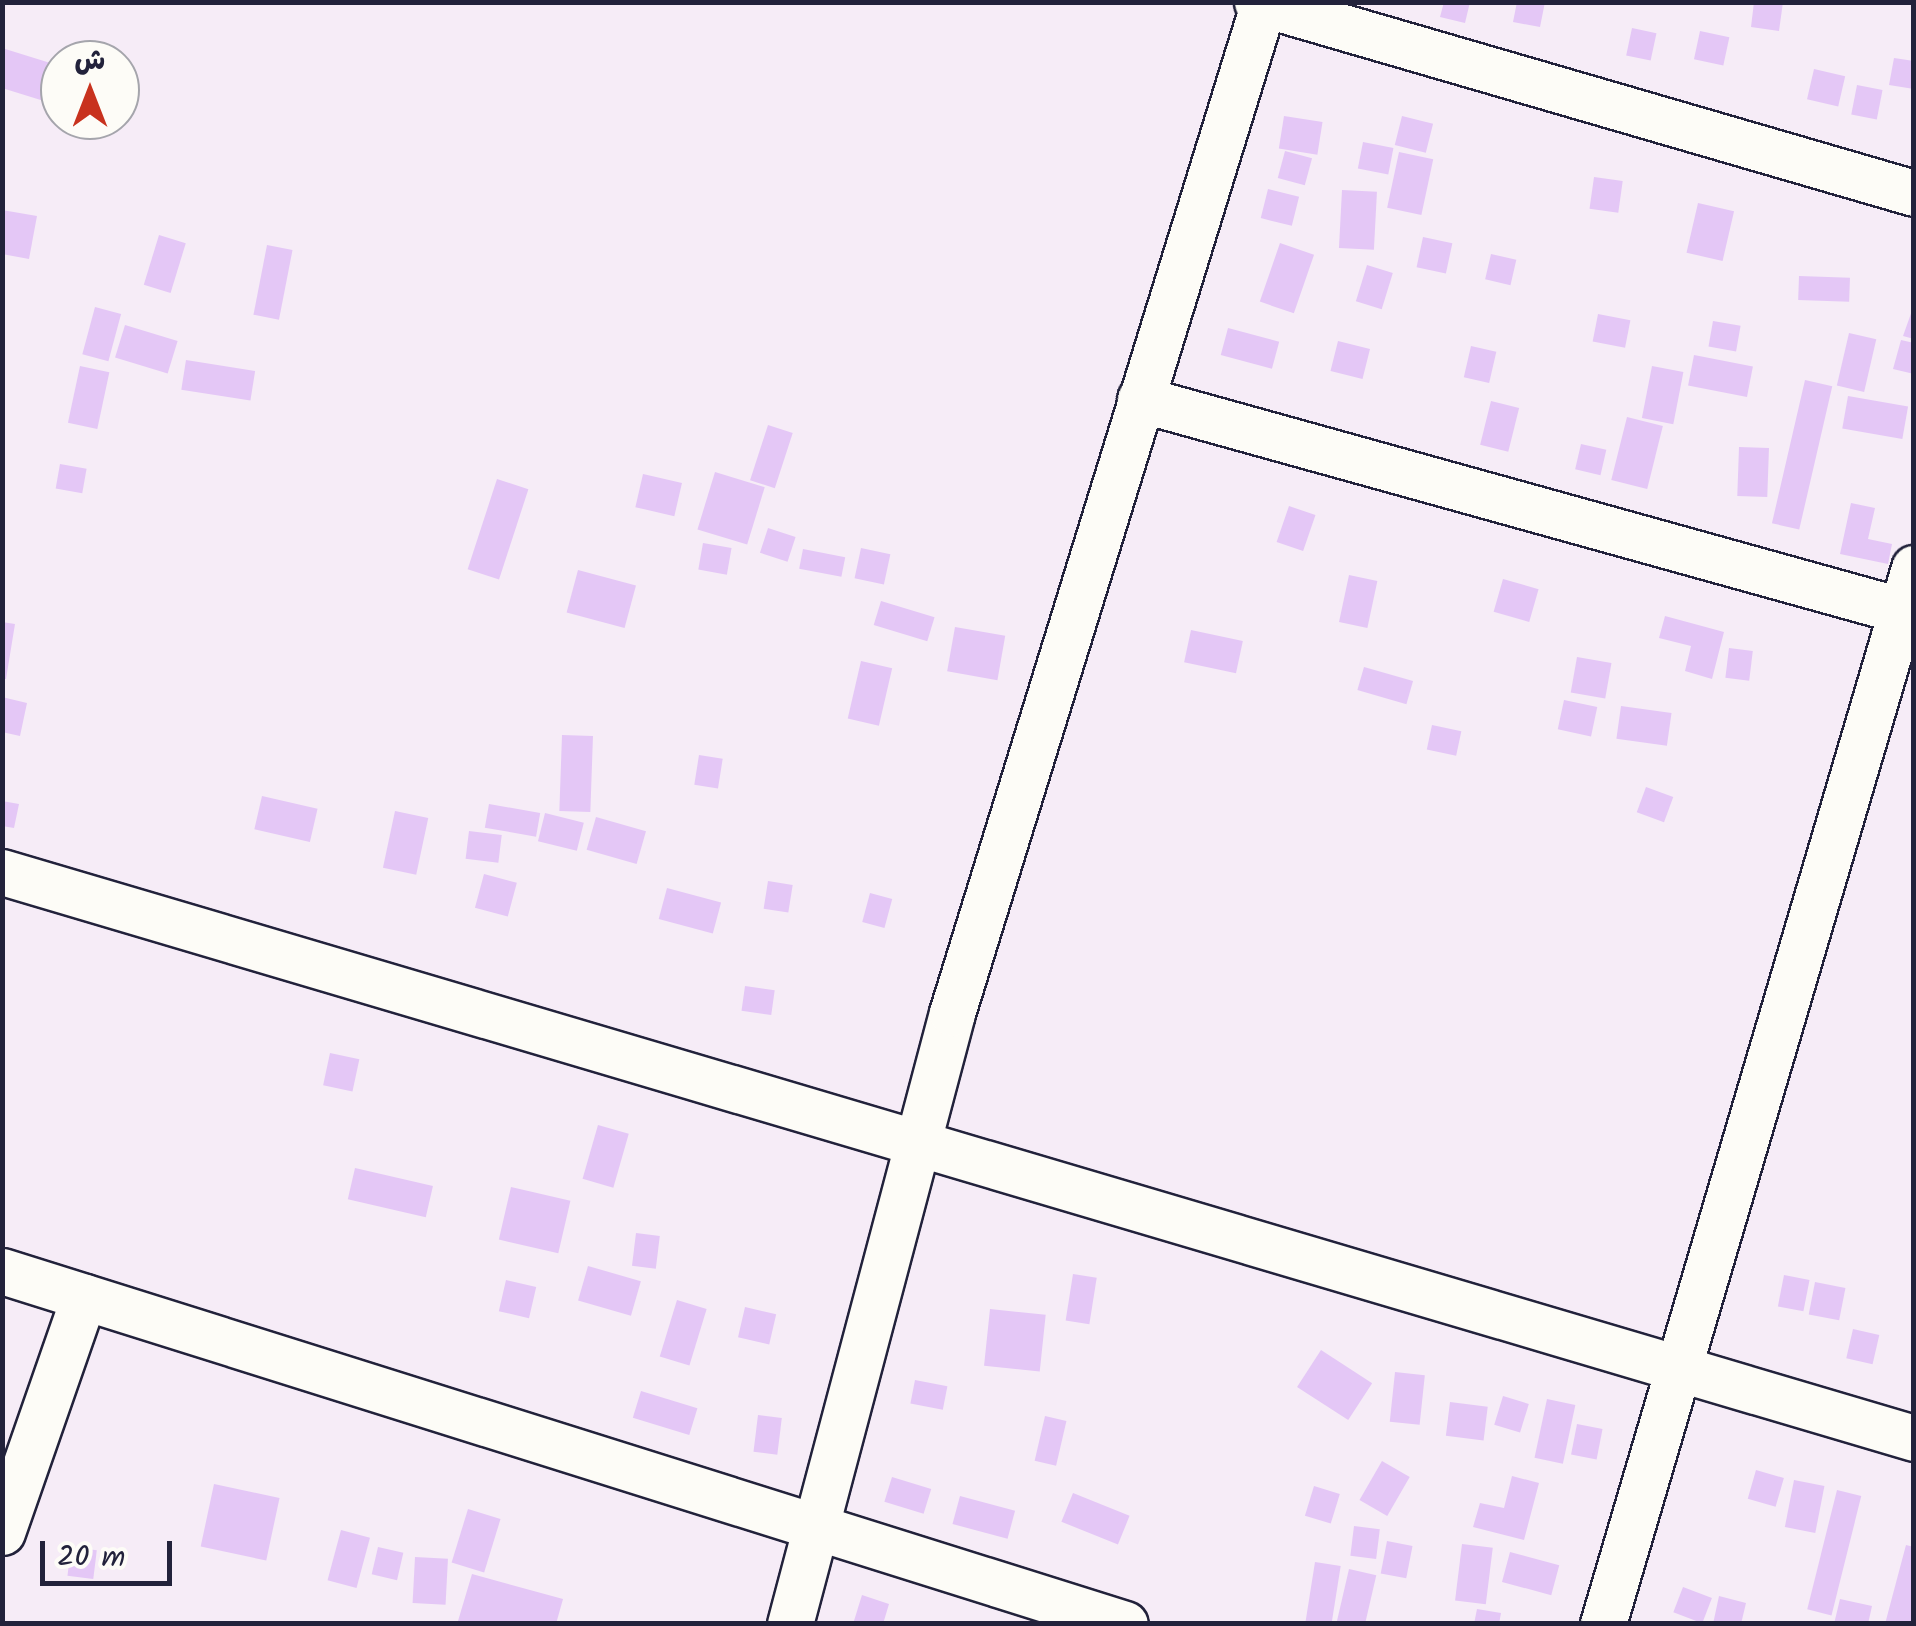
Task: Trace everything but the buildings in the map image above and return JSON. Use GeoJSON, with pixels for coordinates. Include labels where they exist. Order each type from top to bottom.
{"type":"FeatureCollection","features":[{"type":"Feature","properties":{"kind":"street"},"geometry":{"type":"LineString","coordinates":[[790,1624],[916,1148],[1262,3],[1914,193]]}},
{"type":"Feature","properties":{"kind":"street"},"geometry":{"type":"LineString","coordinates":[[1140,399],[1909,598],[1603,1624]]}},
{"type":"Feature","properties":{"kind":"street"},"geometry":{"type":"LineString","coordinates":[[2,872],[916,1148],[1680,1364],[1914,1438]]}},
{"type":"Feature","properties":{"kind":"street"},"geometry":{"type":"LineString","coordinates":[[2,1271],[814,1532],[1125,1624]]}},
{"type":"Feature","properties":{"kind":"street"},"geometry":{"type":"LineString","coordinates":[[2,1532],[84,1297]]}}]}
